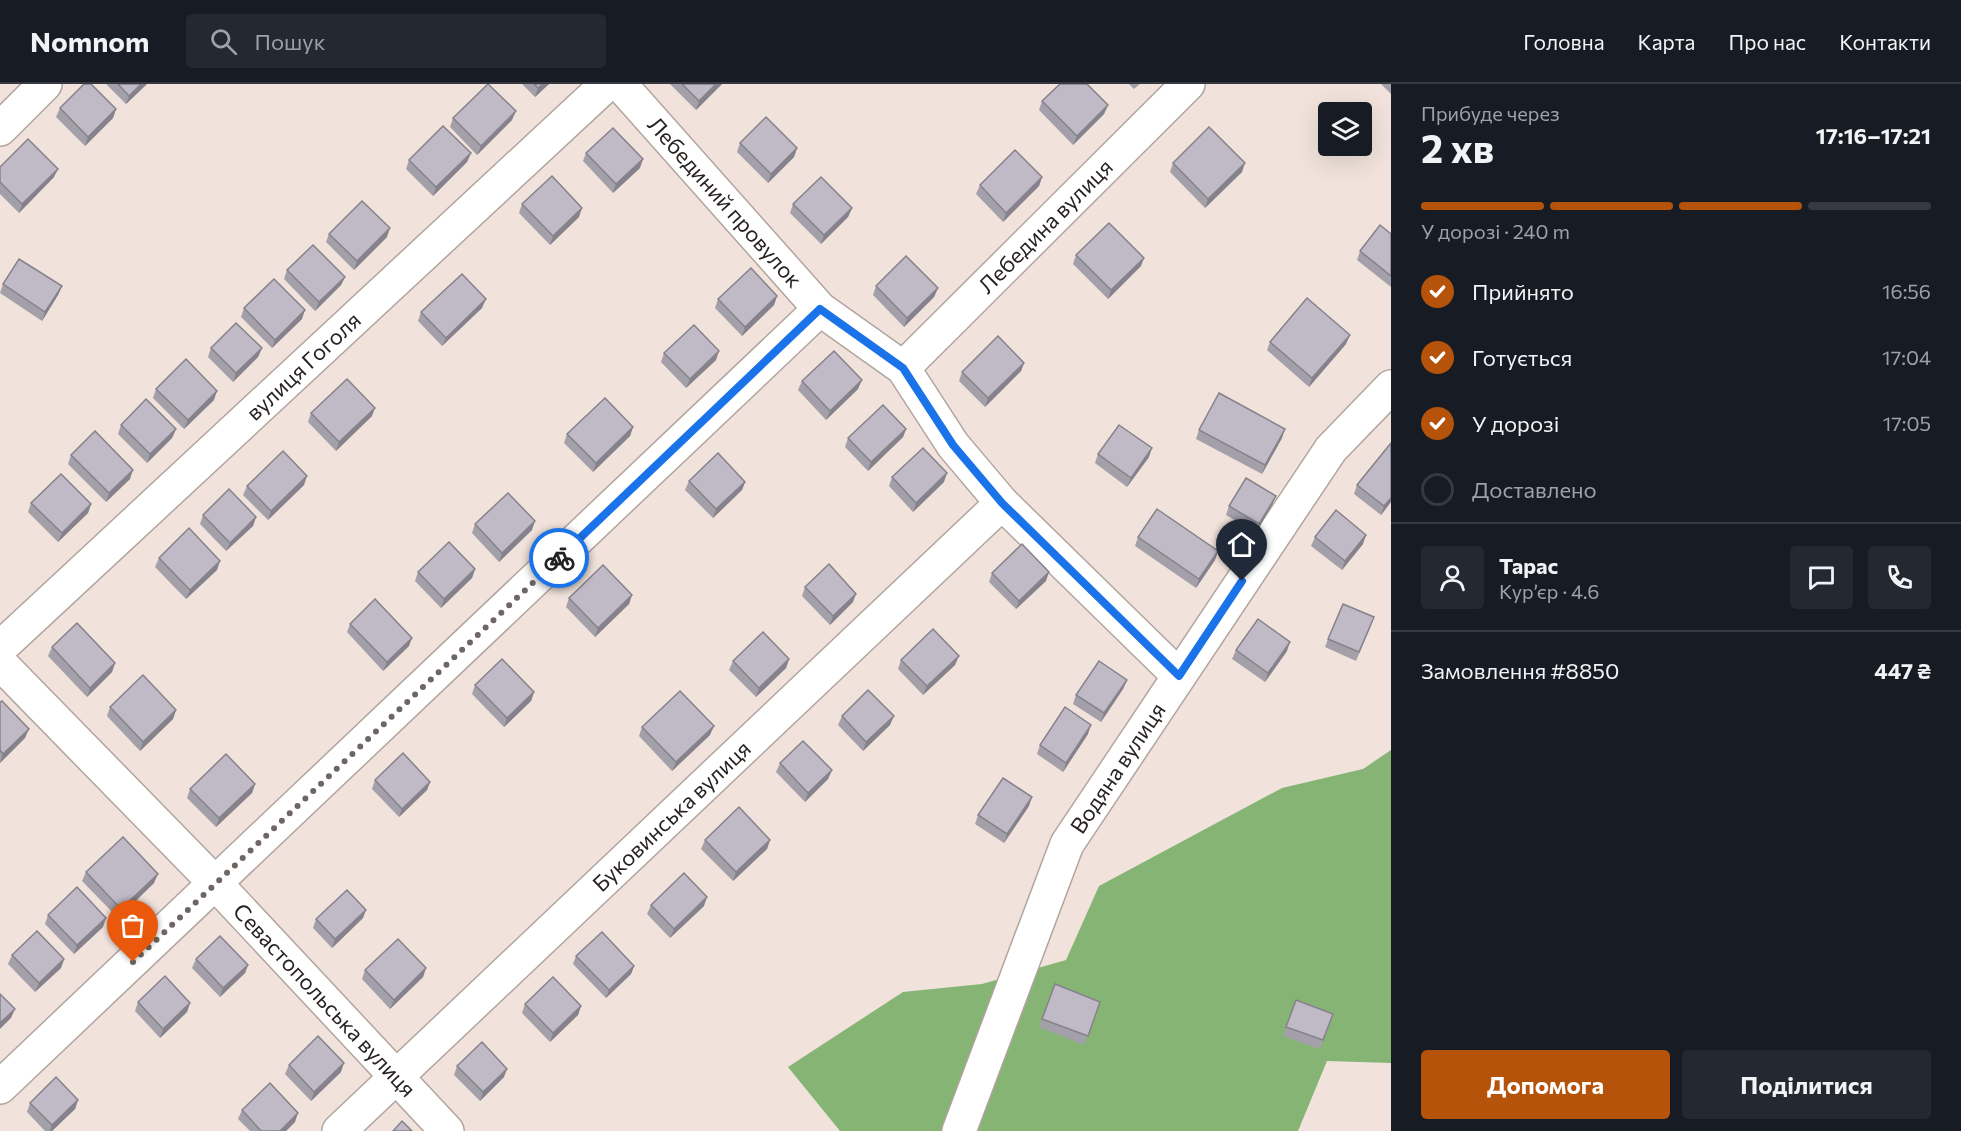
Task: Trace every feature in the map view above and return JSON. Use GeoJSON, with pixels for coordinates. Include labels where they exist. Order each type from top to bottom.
{"type":"FeatureCollection","features":[{"type":"Feature","properties":{"kind":"street"},"geometry":{"type":"LineString","coordinates":[[0,129],[45,84]]}},
{"type":"Feature","properties":{"kind":"street","name":"вулиця Гоголя"},"geometry":{"type":"LineString","coordinates":[[0,648],[607,84]]}},
{"type":"Feature","properties":{"kind":"street","name":"Лебединий провулок"},"geometry":{"type":"LineString","coordinates":[[620,84],[820,309],[903,368],[953,445],[1002,503],[1179,676]]}},
{"type":"Feature","properties":{"kind":"street","name":"Лебедина вулиця"},"geometry":{"type":"LineString","coordinates":[[903,368],[1188,84]]}},
{"type":"Feature","properties":{"kind":"street"},"geometry":{"type":"LineString","coordinates":[[0,1087],[820,309]]}},
{"type":"Feature","properties":{"kind":"street","name":"Водяна вулиця"},"geometry":{"type":"LineString","coordinates":[[959,1131],[1067,844],[1331,449],[1391,387]]}},
{"type":"Feature","properties":{"kind":"street","name":"Буковинська вулиця"},"geometry":{"type":"LineString","coordinates":[[339,1131],[1002,503]]}},
{"type":"Feature","properties":{"kind":"street","name":"Севастопольська вулиця"},"geometry":{"type":"LineString","coordinates":[[0,663],[216,884],[447,1131]]}},
{"type":"Feature","properties":{"kind":"green space"},"geometry":{"type":"Polygon","coordinates":[[[1391,750],[1391,1063],[1327,1061],[1298,1131],[840,1131],[788,1067],[903,992],[982,984],[1066,960],[1099,886],[1282,788],[1363,769],[1391,750]]]}},
{"type":"Feature","properties":{"kind":"building"},"geometry":{"type":"Polygon","coordinates":[[[84,84],[91,84],[116,109],[88,137],[60,108],[84,84]]]}},
{"type":"Feature","properties":{"kind":"building"},"geometry":{"type":"Polygon","coordinates":[[[118,84],[141,84],[129,96],[118,84]]]}},
{"type":"Feature","properties":{"kind":"building"},"geometry":{"type":"Polygon","coordinates":[[[488,84],[516,111],[481,146],[453,118],[488,84]]]}},
{"type":"Feature","properties":{"kind":"building"},"geometry":{"type":"Polygon","coordinates":[[[682,84],[716,84],[699,101],[682,84]]]}},
{"type":"Feature","properties":{"kind":"building"},"geometry":{"type":"Polygon","coordinates":[[[1060,84],[1087,84],[1108,105],[1077,136],[1042,101],[1060,84]]]}},
{"type":"Feature","properties":{"kind":"building"},"geometry":{"type":"Polygon","coordinates":[[[766,117],[797,148],[771,174],[740,143],[766,117]]]}},
{"type":"Feature","properties":{"kind":"building"},"geometry":{"type":"Polygon","coordinates":[[[443,126],[471,153],[436,187],[409,160],[443,126]]]}},
{"type":"Feature","properties":{"kind":"building"},"geometry":{"type":"Polygon","coordinates":[[[1209,127],[1245,163],[1208,199],[1173,163],[1209,127]]]}},
{"type":"Feature","properties":{"kind":"building"},"geometry":{"type":"Polygon","coordinates":[[[613,128],[643,159],[616,184],[586,153],[613,128]]]}},
{"type":"Feature","properties":{"kind":"building"},"geometry":{"type":"Polygon","coordinates":[[[28,139],[58,169],[22,204],[0,182],[0,167],[28,139]]]}},
{"type":"Feature","properties":{"kind":"building"},"geometry":{"type":"Polygon","coordinates":[[[1015,150],[1042,177],[1006,213],[980,185],[1015,150]]]}},
{"type":"Feature","properties":{"kind":"building"},"geometry":{"type":"Polygon","coordinates":[[[552,176],[582,208],[553,236],[522,204],[552,176]]]}},
{"type":"Feature","properties":{"kind":"building"},"geometry":{"type":"Polygon","coordinates":[[[821,177],[852,208],[824,235],[793,204],[821,177]]]}},
{"type":"Feature","properties":{"kind":"building"},"geometry":{"type":"Polygon","coordinates":[[[362,201],[390,228],[357,261],[329,234],[362,201]]]}},
{"type":"Feature","properties":{"kind":"building"},"geometry":{"type":"Polygon","coordinates":[[[1109,223],[1144,258],[1111,290],[1076,255],[1109,223]]]}},
{"type":"Feature","properties":{"kind":"building"},"geometry":{"type":"Polygon","coordinates":[[[1380,225],[1391,234],[1391,276],[1360,251],[1380,225]]]}},
{"type":"Feature","properties":{"kind":"building"},"geometry":{"type":"Polygon","coordinates":[[[313,245],[345,277],[319,302],[287,270],[313,245]]]}},
{"type":"Feature","properties":{"kind":"building"},"geometry":{"type":"Polygon","coordinates":[[[906,256],[938,288],[907,318],[876,286],[906,256]]]}},
{"type":"Feature","properties":{"kind":"building"},"geometry":{"type":"Polygon","coordinates":[[[19,259],[62,286],[45,312],[3,284],[19,259]]]}},
{"type":"Feature","properties":{"kind":"building"},"geometry":{"type":"Polygon","coordinates":[[[751,268],[777,296],[745,327],[718,299],[751,268]]]}},
{"type":"Feature","properties":{"kind":"building"},"geometry":{"type":"Polygon","coordinates":[[[462,274],[486,299],[446,338],[421,312],[462,274]]]}},
{"type":"Feature","properties":{"kind":"building"},"geometry":{"type":"Polygon","coordinates":[[[274,279],[305,310],[275,340],[244,308],[274,279]]]}},
{"type":"Feature","properties":{"kind":"building"},"geometry":{"type":"Polygon","coordinates":[[[1307,298],[1350,335],[1312,378],[1270,342],[1307,298]]]}},
{"type":"Feature","properties":{"kind":"building"},"geometry":{"type":"Polygon","coordinates":[[[236,323],[262,348],[236,373],[211,348],[236,323]]]}},
{"type":"Feature","properties":{"kind":"building"},"geometry":{"type":"Polygon","coordinates":[[[694,325],[719,351],[690,379],[664,353],[694,325]]]}},
{"type":"Feature","properties":{"kind":"building"},"geometry":{"type":"Polygon","coordinates":[[[998,336],[1024,363],[988,398],[962,372],[998,336]]]}},
{"type":"Feature","properties":{"kind":"building"},"geometry":{"type":"Polygon","coordinates":[[[834,351],[862,380],[830,411],[802,381],[834,351]]]}},
{"type":"Feature","properties":{"kind":"building"},"geometry":{"type":"Polygon","coordinates":[[[186,359],[217,391],[188,420],[156,389],[186,359]]]}},
{"type":"Feature","properties":{"kind":"building"},"geometry":{"type":"Polygon","coordinates":[[[347,379],[375,408],[339,442],[311,413],[347,379]]]}},
{"type":"Feature","properties":{"kind":"building"},"geometry":{"type":"Polygon","coordinates":[[[1219,393],[1285,429],[1265,465],[1199,430],[1219,393]]]}},
{"type":"Feature","properties":{"kind":"building"},"geometry":{"type":"Polygon","coordinates":[[[605,398],[633,427],[596,463],[567,434],[605,398]]]}},
{"type":"Feature","properties":{"kind":"building"},"geometry":{"type":"Polygon","coordinates":[[[146,399],[176,429],[150,454],[121,425],[146,399]]]}},
{"type":"Feature","properties":{"kind":"building"},"geometry":{"type":"Polygon","coordinates":[[[883,405],[906,429],[871,462],[848,438],[883,405]]]}},
{"type":"Feature","properties":{"kind":"building"},"geometry":{"type":"Polygon","coordinates":[[[1119,425],[1152,448],[1131,478],[1098,454],[1119,425]]]}},
{"type":"Feature","properties":{"kind":"building"},"geometry":{"type":"Polygon","coordinates":[[[95,431],[133,470],[109,493],[71,455],[95,431]]]}},
{"type":"Feature","properties":{"kind":"building"},"geometry":{"type":"Polygon","coordinates":[[[1391,443],[1391,498],[1384,506],[1357,485],[1391,443]]]}},
{"type":"Feature","properties":{"kind":"building"},"geometry":{"type":"Polygon","coordinates":[[[923,448],[947,473],[916,503],[892,477],[923,448]]]}},
{"type":"Feature","properties":{"kind":"building"},"geometry":{"type":"Polygon","coordinates":[[[283,451],[307,476],[271,511],[247,486],[283,451]]]}},
{"type":"Feature","properties":{"kind":"building"},"geometry":{"type":"Polygon","coordinates":[[[718,453],[745,482],[716,509],[689,481],[718,453]]]}},
{"type":"Feature","properties":{"kind":"building"},"geometry":{"type":"Polygon","coordinates":[[[61,474],[91,504],[62,533],[31,503],[61,474]]]}},
{"type":"Feature","properties":{"kind":"building"},"geometry":{"type":"Polygon","coordinates":[[[1246,478],[1276,496],[1259,524],[1229,506],[1246,478]]]}},
{"type":"Feature","properties":{"kind":"building"},"geometry":{"type":"Polygon","coordinates":[[[229,489],[256,517],[230,543],[203,515],[229,489]]]}},
{"type":"Feature","properties":{"kind":"building"},"geometry":{"type":"Polygon","coordinates":[[[508,493],[535,521],[502,553],[475,524],[508,493]]]}},
{"type":"Feature","properties":{"kind":"building"},"geometry":{"type":"Polygon","coordinates":[[[1157,509],[1218,551],[1199,579],[1138,537],[1157,509]]]}},
{"type":"Feature","properties":{"kind":"building"},"geometry":{"type":"Polygon","coordinates":[[[1336,510],[1366,535],[1345,561],[1315,537],[1336,510]]]}},
{"type":"Feature","properties":{"kind":"building"},"geometry":{"type":"Polygon","coordinates":[[[189,528],[220,561],[190,590],[159,558],[189,528]]]}},
{"type":"Feature","properties":{"kind":"building"},"geometry":{"type":"Polygon","coordinates":[[[449,542],[475,569],[444,599],[418,572],[449,542]]]}},
{"type":"Feature","properties":{"kind":"building"},"geometry":{"type":"Polygon","coordinates":[[[1022,544],[1049,572],[1019,601],[992,573],[1022,544]]]}},
{"type":"Feature","properties":{"kind":"building"},"geometry":{"type":"Polygon","coordinates":[[[829,564],[856,594],[833,616],[805,587],[829,564]]]}},
{"type":"Feature","properties":{"kind":"building"},"geometry":{"type":"Polygon","coordinates":[[[603,565],[632,595],[598,628],[569,598],[603,565]]]}},
{"type":"Feature","properties":{"kind":"building"},"geometry":{"type":"Polygon","coordinates":[[[375,599],[412,638],[387,662],[350,624],[375,599]]]}},
{"type":"Feature","properties":{"kind":"building"},"geometry":{"type":"Polygon","coordinates":[[[1343,604],[1374,617],[1359,652],[1328,639],[1343,604]]]}},
{"type":"Feature","properties":{"kind":"building"},"geometry":{"type":"Polygon","coordinates":[[[1258,619],[1290,642],[1268,673],[1236,650],[1258,619]]]}},
{"type":"Feature","properties":{"kind":"building"},"geometry":{"type":"Polygon","coordinates":[[[77,623],[115,663],[90,688],[52,647],[77,623]]]}},
{"type":"Feature","properties":{"kind":"building"},"geometry":{"type":"Polygon","coordinates":[[[933,629],[959,656],[927,686],[901,660],[933,629]]]}},
{"type":"Feature","properties":{"kind":"building"},"geometry":{"type":"Polygon","coordinates":[[[763,632],[789,659],[759,688],[733,661],[763,632]]]}},
{"type":"Feature","properties":{"kind":"building"},"geometry":{"type":"Polygon","coordinates":[[[502,659],[534,692],[507,718],[475,685],[502,659]]]}},
{"type":"Feature","properties":{"kind":"building"},"geometry":{"type":"Polygon","coordinates":[[[1099,661],[1127,680],[1104,713],[1076,695],[1099,661]]]}},
{"type":"Feature","properties":{"kind":"building"},"geometry":{"type":"Polygon","coordinates":[[[143,675],[176,710],[143,742],[110,707],[143,675]]]}},
{"type":"Feature","properties":{"kind":"building"},"geometry":{"type":"Polygon","coordinates":[[[868,690],[894,716],[866,742],[842,716],[868,690]]]}},
{"type":"Feature","properties":{"kind":"building"},"geometry":{"type":"Polygon","coordinates":[[[680,691],[714,726],[676,762],[642,727],[680,691]]]}},
{"type":"Feature","properties":{"kind":"building"},"geometry":{"type":"Polygon","coordinates":[[[2,701],[29,729],[3,754],[0,750],[0,702],[2,701]]]}},
{"type":"Feature","properties":{"kind":"building"},"geometry":{"type":"Polygon","coordinates":[[[1065,707],[1091,725],[1066,763],[1040,745],[1065,707]]]}},
{"type":"Feature","properties":{"kind":"building"},"geometry":{"type":"Polygon","coordinates":[[[803,741],[832,770],[808,793],[780,763],[803,741]]]}},
{"type":"Feature","properties":{"kind":"building"},"geometry":{"type":"Polygon","coordinates":[[[403,753],[430,782],[402,809],[375,780],[403,753]]]}},
{"type":"Feature","properties":{"kind":"building"},"geometry":{"type":"Polygon","coordinates":[[[226,754],[255,784],[219,818],[190,789],[226,754]]]}},
{"type":"Feature","properties":{"kind":"building"},"geometry":{"type":"Polygon","coordinates":[[[1003,778],[1032,797],[1007,834],[978,815],[1003,778]]]}},
{"type":"Feature","properties":{"kind":"building"},"geometry":{"type":"Polygon","coordinates":[[[739,807],[770,840],[736,872],[705,840],[739,807]]]}},
{"type":"Feature","properties":{"kind":"building"},"geometry":{"type":"Polygon","coordinates":[[[123,837],[158,874],[121,909],[86,872],[123,837]]]}},
{"type":"Feature","properties":{"kind":"building"},"geometry":{"type":"Polygon","coordinates":[[[684,873],[707,897],[674,929],[651,905],[684,873]]]}},
{"type":"Feature","properties":{"kind":"building"},"geometry":{"type":"Polygon","coordinates":[[[77,887],[106,918],[77,945],[48,915],[77,887]]]}},
{"type":"Feature","properties":{"kind":"building"},"geometry":{"type":"Polygon","coordinates":[[[347,890],[366,910],[335,939],[316,919],[347,890]]]}},
{"type":"Feature","properties":{"kind":"building"},"geometry":{"type":"Polygon","coordinates":[[[37,931],[64,959],[39,983],[12,955],[37,931]]]}},
{"type":"Feature","properties":{"kind":"building"},"geometry":{"type":"Polygon","coordinates":[[[602,932],[634,966],[609,990],[576,956],[602,932]]]}},
{"type":"Feature","properties":{"kind":"building"},"geometry":{"type":"Polygon","coordinates":[[[220,936],[248,965],[223,988],[196,959],[220,936]]]}},
{"type":"Feature","properties":{"kind":"building"},"geometry":{"type":"Polygon","coordinates":[[[398,939],[426,968],[394,1000],[365,970],[398,939]]]}},
{"type":"Feature","properties":{"kind":"building"},"geometry":{"type":"Polygon","coordinates":[[[165,976],[190,1003],[163,1029],[138,1002],[165,976]]]}},
{"type":"Feature","properties":{"kind":"building"},"geometry":{"type":"Polygon","coordinates":[[[553,977],[581,1006],[553,1033],[525,1004],[553,977]]]}},
{"type":"Feature","properties":{"kind":"building"},"geometry":{"type":"Polygon","coordinates":[[[1055,984],[1100,1002],[1088,1036],[1042,1019],[1055,984]]]}},
{"type":"Feature","properties":{"kind":"building"},"geometry":{"type":"Polygon","coordinates":[[[0,994],[15,1009],[0,1023],[0,994]]]}},
{"type":"Feature","properties":{"kind":"building"},"geometry":{"type":"Polygon","coordinates":[[[1296,1000],[1333,1014],[1323,1040],[1286,1027],[1296,1000]]]}},
{"type":"Feature","properties":{"kind":"building"},"geometry":{"type":"Polygon","coordinates":[[[318,1036],[344,1063],[314,1092],[289,1065],[318,1036]]]}},
{"type":"Feature","properties":{"kind":"building"},"geometry":{"type":"Polygon","coordinates":[[[482,1042],[507,1069],[483,1092],[457,1066],[482,1042]]]}},
{"type":"Feature","properties":{"kind":"building"},"geometry":{"type":"Polygon","coordinates":[[[56,1077],[78,1100],[52,1125],[30,1103],[56,1077]]]}},
{"type":"Feature","properties":{"kind":"building"},"geometry":{"type":"Polygon","coordinates":[[[270,1083],[298,1113],[280,1131],[261,1131],[242,1110],[270,1083]]]}},
{"type":"Feature","properties":{"kind":"building"},"geometry":{"type":"Polygon","coordinates":[[[402,1121],[412,1131],[393,1131],[402,1121]]]}},
{"type":"Feature","properties":{"kind":"way so far"},"geometry":{"type":"LineString","coordinates":[[133,962],[559,558]]}},
{"type":"Feature","properties":{"kind":"route"},"geometry":{"type":"LineString","coordinates":[[559,558],[820,309],[903,368],[953,445],[1002,503],[1179,676],[1242,581]]}}]}
